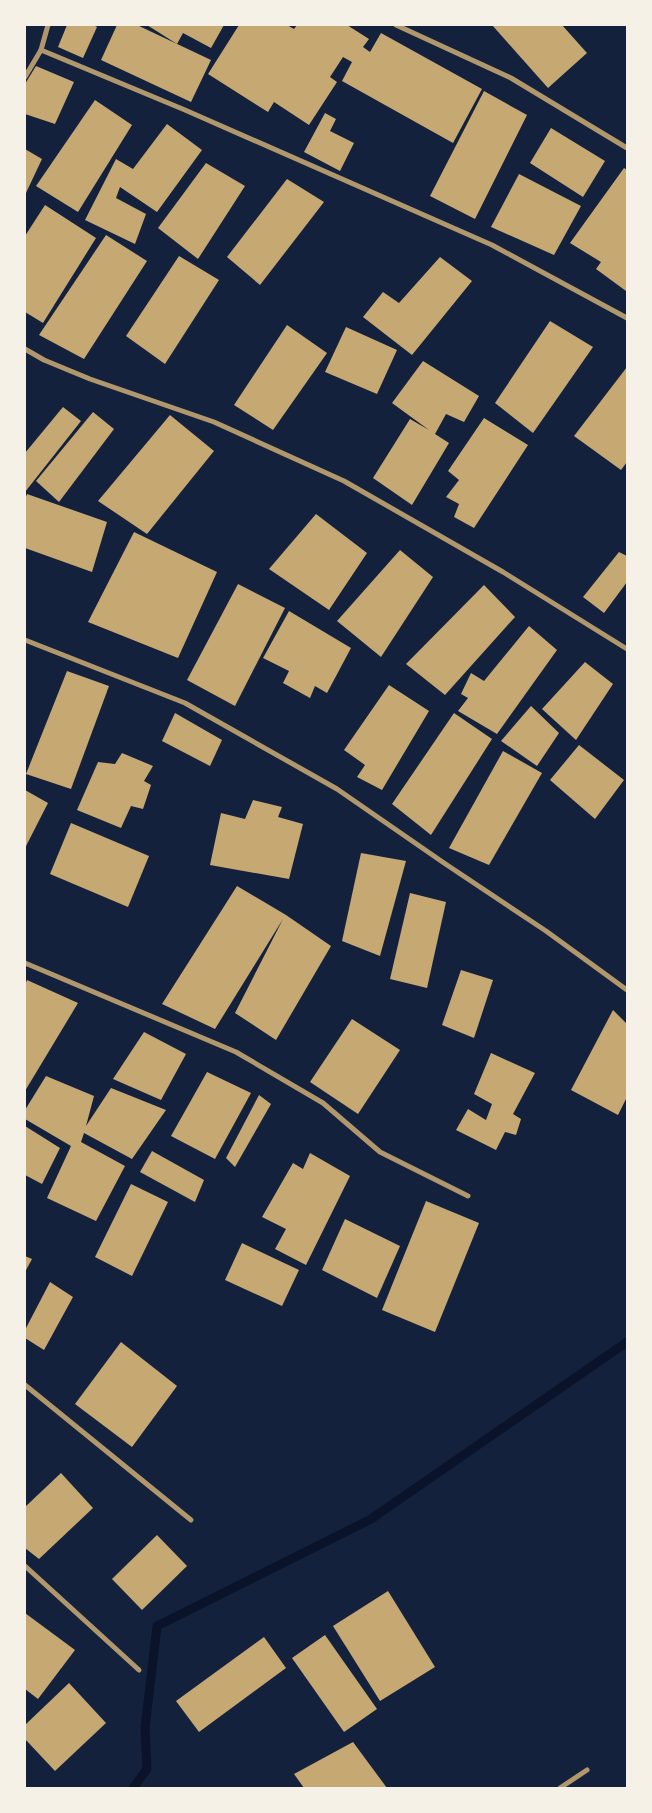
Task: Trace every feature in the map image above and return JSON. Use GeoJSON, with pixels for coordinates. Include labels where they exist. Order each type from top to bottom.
{"type":"FeatureCollection","features":[{"type":"Feature","properties":{"kind":"street"},"geometry":{"type":"LineString","coordinates":[[25,77],[42,50],[48,25]]}},
{"type":"Feature","properties":{"kind":"street"},"geometry":{"type":"LineString","coordinates":[[396,25],[512,78],[627,148]]}},
{"type":"Feature","properties":{"kind":"street"},"geometry":{"type":"LineString","coordinates":[[42,50],[212,122],[492,246],[627,318]]}},
{"type":"Feature","properties":{"kind":"street"},"geometry":{"type":"LineString","coordinates":[[25,349],[44,360],[90,379],[214,422],[344,481],[503,572],[627,649]]}},
{"type":"Feature","properties":{"kind":"street"},"geometry":{"type":"LineString","coordinates":[[25,640],[185,703],[337,789],[444,864],[546,931],[627,990]]}},
{"type":"Feature","properties":{"kind":"street"},"geometry":{"type":"LineString","coordinates":[[25,963],[236,1052],[323,1103],[380,1152],[468,1196]]}},
{"type":"Feature","properties":{"kind":"street"},"geometry":{"type":"LineString","coordinates":[[25,1385],[191,1520]]}},
{"type":"Feature","properties":{"kind":"street"},"geometry":{"type":"LineString","coordinates":[[25,1566],[138,1670]]}},
{"type":"Feature","properties":{"kind":"street"},"geometry":{"type":"LineString","coordinates":[[560,1788],[586,1770]]}},
{"type":"Feature","properties":{"kind":"building"},"geometry":{"type":"Polygon","coordinates":[[[67,25],[93,25],[97,27],[83,58],[58,47],[67,25]]]}},
{"type":"Feature","properties":{"kind":"building"},"geometry":{"type":"Polygon","coordinates":[[[117,25],[137,25],[211,60],[191,102],[101,60],[117,25]]]}},
{"type":"Feature","properties":{"kind":"building"},"geometry":{"type":"Polygon","coordinates":[[[147,25],[224,25],[211,48],[183,33],[177,44],[147,25]]]}},
{"type":"Feature","properties":{"kind":"building"},"geometry":{"type":"Polygon","coordinates":[[[239,25],[287,25],[294,29],[297,25],[347,25],[369,39],[363,47],[370,52],[381,33],[482,89],[453,143],[342,81],[352,62],[343,57],[330,77],[337,82],[309,125],[274,102],[268,112],[208,74],[239,25]]]}},
{"type":"Feature","properties":{"kind":"building"},"geometry":{"type":"Polygon","coordinates":[[[492,25],[562,25],[587,53],[548,88],[492,25]]]}},
{"type":"Feature","properties":{"kind":"building"},"geometry":{"type":"Polygon","coordinates":[[[36,66],[74,82],[55,124],[25,114],[25,84],[36,66]]]}},
{"type":"Feature","properties":{"kind":"building"},"geometry":{"type":"Polygon","coordinates":[[[484,91],[527,115],[475,219],[430,196],[484,91]]]}},
{"type":"Feature","properties":{"kind":"building"},"geometry":{"type":"Polygon","coordinates":[[[95,100],[132,125],[78,212],[36,186],[95,100]]]}},
{"type":"Feature","properties":{"kind":"building"},"geometry":{"type":"Polygon","coordinates":[[[325,113],[336,119],[330,131],[354,143],[340,171],[304,152],[325,113]]]}},
{"type":"Feature","properties":{"kind":"building"},"geometry":{"type":"Polygon","coordinates":[[[167,124],[202,150],[157,212],[120,187],[116,198],[146,214],[135,244],[85,220],[116,159],[133,169],[167,124]]]}},
{"type":"Feature","properties":{"kind":"building"},"geometry":{"type":"Polygon","coordinates":[[[551,128],[605,161],[583,197],[530,163],[551,128]]]}},
{"type":"Feature","properties":{"kind":"building"},"geometry":{"type":"Polygon","coordinates":[[[25,149],[42,159],[25,195],[25,149]]]}},
{"type":"Feature","properties":{"kind":"building"},"geometry":{"type":"Polygon","coordinates":[[[206,163],[245,186],[198,259],[158,228],[206,163]]]}},
{"type":"Feature","properties":{"kind":"building"},"geometry":{"type":"Polygon","coordinates":[[[624,168],[627,170],[626,291],[596,269],[601,262],[570,243],[624,168]]]}},
{"type":"Feature","properties":{"kind":"building"},"geometry":{"type":"Polygon","coordinates":[[[519,174],[581,206],[554,255],[491,227],[519,174]]]}},
{"type":"Feature","properties":{"kind":"building"},"geometry":{"type":"Polygon","coordinates":[[[287,179],[324,202],[260,285],[227,257],[287,179]]]}},
{"type":"Feature","properties":{"kind":"building"},"geometry":{"type":"Polygon","coordinates":[[[45,205],[96,238],[43,323],[25,312],[25,236],[45,205]]]}},
{"type":"Feature","properties":{"kind":"building"},"geometry":{"type":"Polygon","coordinates":[[[106,235],[147,261],[84,359],[39,335],[106,235]]]}},
{"type":"Feature","properties":{"kind":"building"},"geometry":{"type":"Polygon","coordinates":[[[179,256],[219,280],[165,364],[126,336],[179,256]]]}},
{"type":"Feature","properties":{"kind":"building"},"geometry":{"type":"Polygon","coordinates":[[[440,257],[472,281],[412,355],[363,317],[383,292],[399,303],[440,257]]]}},
{"type":"Feature","properties":{"kind":"building"},"geometry":{"type":"Polygon","coordinates":[[[550,321],[593,347],[533,433],[495,403],[550,321]]]}},
{"type":"Feature","properties":{"kind":"building"},"geometry":{"type":"Polygon","coordinates":[[[287,325],[327,353],[273,430],[234,405],[287,325]]]}},
{"type":"Feature","properties":{"kind":"building"},"geometry":{"type":"Polygon","coordinates":[[[346,327],[397,350],[377,394],[325,372],[346,327]]]}},
{"type":"Feature","properties":{"kind":"building"},"geometry":{"type":"Polygon","coordinates":[[[423,361],[479,396],[464,422],[446,414],[435,434],[449,443],[412,505],[373,478],[410,419],[429,430],[392,403],[423,361]]]}},
{"type":"Feature","properties":{"kind":"building"},"geometry":{"type":"Polygon","coordinates":[[[627,367],[627,462],[621,470],[574,436],[627,367]]]}},
{"type":"Feature","properties":{"kind":"building"},"geometry":{"type":"Polygon","coordinates":[[[63,407],[81,421],[25,492],[25,453],[63,407]]]}},
{"type":"Feature","properties":{"kind":"building"},"geometry":{"type":"Polygon","coordinates":[[[93,412],[114,429],[59,502],[36,481],[93,412]]]}},
{"type":"Feature","properties":{"kind":"building"},"geometry":{"type":"Polygon","coordinates":[[[170,415],[214,451],[147,534],[98,501],[170,415]]]}},
{"type":"Feature","properties":{"kind":"building"},"geometry":{"type":"Polygon","coordinates":[[[484,418],[528,445],[474,528],[454,517],[459,504],[446,497],[459,480],[448,471],[484,418]]]}},
{"type":"Feature","properties":{"kind":"building"},"geometry":{"type":"Polygon","coordinates":[[[27,494],[107,522],[92,572],[25,548],[25,499],[27,494]]]}},
{"type":"Feature","properties":{"kind":"building"},"geometry":{"type":"Polygon","coordinates":[[[316,514],[367,553],[329,610],[269,569],[316,514]]]}},
{"type":"Feature","properties":{"kind":"building"},"geometry":{"type":"Polygon","coordinates":[[[134,532],[217,572],[178,658],[88,622],[134,532]]]}},
{"type":"Feature","properties":{"kind":"building"},"geometry":{"type":"Polygon","coordinates":[[[400,550],[433,577],[381,657],[337,621],[400,550]]]}},
{"type":"Feature","properties":{"kind":"building"},"geometry":{"type":"Polygon","coordinates":[[[619,552],[627,556],[627,582],[604,613],[583,597],[619,552]]]}},
{"type":"Feature","properties":{"kind":"building"},"geometry":{"type":"Polygon","coordinates":[[[238,584],[285,608],[235,706],[187,680],[238,584]]]}},
{"type":"Feature","properties":{"kind":"building"},"geometry":{"type":"Polygon","coordinates":[[[484,585],[515,617],[445,695],[406,664],[484,585]]]}},
{"type":"Feature","properties":{"kind":"building"},"geometry":{"type":"Polygon","coordinates":[[[289,611],[351,648],[327,693],[315,686],[310,698],[283,683],[289,671],[263,658],[289,611]]]}},
{"type":"Feature","properties":{"kind":"building"},"geometry":{"type":"Polygon","coordinates":[[[529,626],[557,650],[497,734],[458,711],[468,698],[461,694],[471,673],[484,681],[529,626]]]}},
{"type":"Feature","properties":{"kind":"building"},"geometry":{"type":"Polygon","coordinates":[[[585,662],[613,684],[576,740],[542,709],[585,662]]]}},
{"type":"Feature","properties":{"kind":"building"},"geometry":{"type":"Polygon","coordinates":[[[67,671],[109,686],[71,789],[26,774],[67,671]]]}},
{"type":"Feature","properties":{"kind":"building"},"geometry":{"type":"Polygon","coordinates":[[[389,685],[429,711],[382,790],[357,777],[365,765],[344,750],[389,685]]]}},
{"type":"Feature","properties":{"kind":"building"},"geometry":{"type":"Polygon","coordinates":[[[531,706],[559,733],[537,766],[501,741],[531,706]]]}},
{"type":"Feature","properties":{"kind":"building"},"geometry":{"type":"Polygon","coordinates":[[[175,713],[222,740],[210,766],[162,741],[175,713]]]}},
{"type":"Feature","properties":{"kind":"building"},"geometry":{"type":"Polygon","coordinates":[[[454,713],[492,739],[431,835],[392,804],[454,713]]]}},
{"type":"Feature","properties":{"kind":"building"},"geometry":{"type":"Polygon","coordinates":[[[579,745],[624,780],[595,819],[550,780],[579,745]]]}},
{"type":"Feature","properties":{"kind":"building"},"geometry":{"type":"Polygon","coordinates":[[[503,751],[542,773],[489,865],[449,848],[503,751]]]}},
{"type":"Feature","properties":{"kind":"building"},"geometry":{"type":"Polygon","coordinates":[[[122,753],[153,766],[144,781],[151,785],[143,809],[131,806],[121,828],[77,810],[98,762],[115,764],[122,753]]]}},
{"type":"Feature","properties":{"kind":"building"},"geometry":{"type":"Polygon","coordinates":[[[25,790],[48,803],[25,848],[25,790]]]}},
{"type":"Feature","properties":{"kind":"building"},"geometry":{"type":"Polygon","coordinates":[[[253,800],[282,807],[278,817],[303,824],[289,879],[210,865],[221,813],[245,819],[253,800]]]}},
{"type":"Feature","properties":{"kind":"building"},"geometry":{"type":"Polygon","coordinates":[[[71,823],[149,856],[128,907],[50,874],[71,823]]]}},
{"type":"Feature","properties":{"kind":"building"},"geometry":{"type":"Polygon","coordinates":[[[361,853],[406,861],[380,956],[342,941],[361,853]]]}},
{"type":"Feature","properties":{"kind":"building"},"geometry":{"type":"Polygon","coordinates":[[[237,886],[286,915],[331,946],[276,1040],[235,1013],[283,919],[215,1029],[162,1004],[237,886]]]}},
{"type":"Feature","properties":{"kind":"building"},"geometry":{"type":"Polygon","coordinates":[[[410,893],[446,902],[427,988],[390,979],[410,893]]]}},
{"type":"Feature","properties":{"kind":"building"},"geometry":{"type":"Polygon","coordinates":[[[461,970],[493,980],[474,1038],[442,1025],[461,970]]]}},
{"type":"Feature","properties":{"kind":"building"},"geometry":{"type":"Polygon","coordinates":[[[27,980],[78,1003],[25,1091],[25,985],[27,980]]]}},
{"type":"Feature","properties":{"kind":"building"},"geometry":{"type":"Polygon","coordinates":[[[613,1010],[627,1024],[627,1097],[618,1115],[571,1090],[613,1010]]]}},
{"type":"Feature","properties":{"kind":"building"},"geometry":{"type":"Polygon","coordinates":[[[352,1019],[400,1050],[358,1114],[310,1082],[352,1019]]]}},
{"type":"Feature","properties":{"kind":"building"},"geometry":{"type":"Polygon","coordinates":[[[144,1032],[186,1054],[161,1100],[113,1079],[144,1032]]]}},
{"type":"Feature","properties":{"kind":"building"},"geometry":{"type":"Polygon","coordinates":[[[491,1053],[535,1073],[513,1114],[521,1119],[516,1135],[505,1132],[496,1150],[456,1130],[468,1109],[486,1120],[492,1104],[474,1094],[491,1053]]]}},
{"type":"Feature","properties":{"kind":"building"},"geometry":{"type":"Polygon","coordinates":[[[207,1072],[251,1093],[215,1159],[171,1136],[207,1072]]]}},
{"type":"Feature","properties":{"kind":"building"},"geometry":{"type":"Polygon","coordinates":[[[46,1076],[94,1096],[86,1126],[111,1088],[166,1110],[132,1159],[84,1133],[81,1142],[125,1166],[96,1221],[47,1198],[71,1146],[25,1119],[25,1110],[46,1076]]]}},
{"type":"Feature","properties":{"kind":"building"},"geometry":{"type":"Polygon","coordinates":[[[259,1095],[271,1104],[235,1167],[226,1158],[259,1095]]]}},
{"type":"Feature","properties":{"kind":"building"},"geometry":{"type":"Polygon","coordinates":[[[25,1126],[60,1148],[42,1184],[25,1175],[25,1126]]]}},
{"type":"Feature","properties":{"kind":"building"},"geometry":{"type":"Polygon","coordinates":[[[152,1151],[204,1180],[195,1202],[140,1172],[152,1151]]]}},
{"type":"Feature","properties":{"kind":"building"},"geometry":{"type":"Polygon","coordinates":[[[310,1153],[350,1176],[306,1265],[275,1249],[286,1229],[262,1217],[293,1163],[303,1169],[310,1153]]]}},
{"type":"Feature","properties":{"kind":"building"},"geometry":{"type":"Polygon","coordinates":[[[131,1184],[168,1202],[132,1276],[95,1257],[131,1184]]]}},
{"type":"Feature","properties":{"kind":"building"},"geometry":{"type":"Polygon","coordinates":[[[426,1201],[479,1223],[435,1332],[382,1310],[426,1201]]]}},
{"type":"Feature","properties":{"kind":"building"},"geometry":{"type":"Polygon","coordinates":[[[345,1219],[400,1246],[377,1298],[322,1270],[345,1219]]]}},
{"type":"Feature","properties":{"kind":"building"},"geometry":{"type":"Polygon","coordinates":[[[242,1243],[299,1270],[282,1306],[225,1280],[242,1243]]]}},
{"type":"Feature","properties":{"kind":"building"},"geometry":{"type":"Polygon","coordinates":[[[25,1256],[32,1259],[25,1272],[25,1256]]]}},
{"type":"Feature","properties":{"kind":"building"},"geometry":{"type":"Polygon","coordinates":[[[50,1282],[73,1297],[44,1350],[25,1338],[25,1330],[50,1282]]]}},
{"type":"Feature","properties":{"kind":"building"},"geometry":{"type":"Polygon","coordinates":[[[121,1342],[177,1386],[132,1447],[75,1404],[121,1342]]]}},
{"type":"Feature","properties":{"kind":"building"},"geometry":{"type":"Polygon","coordinates":[[[61,1473],[93,1508],[39,1559],[25,1548],[25,1507],[61,1473]]]}},
{"type":"Feature","properties":{"kind":"building"},"geometry":{"type":"Polygon","coordinates":[[[157,1535],[187,1566],[142,1610],[112,1579],[157,1535]]]}},
{"type":"Feature","properties":{"kind":"building"},"geometry":{"type":"Polygon","coordinates":[[[388,1591],[435,1667],[380,1701],[333,1626],[388,1591]]]}},
{"type":"Feature","properties":{"kind":"building"},"geometry":{"type":"Polygon","coordinates":[[[25,1613],[75,1650],[38,1699],[25,1689],[25,1613]]]}},
{"type":"Feature","properties":{"kind":"building"},"geometry":{"type":"Polygon","coordinates":[[[325,1635],[377,1709],[344,1732],[292,1658],[325,1635]]]}},
{"type":"Feature","properties":{"kind":"building"},"geometry":{"type":"Polygon","coordinates":[[[264,1637],[286,1668],[199,1732],[176,1701],[264,1637]]]}},
{"type":"Feature","properties":{"kind":"building"},"geometry":{"type":"Polygon","coordinates":[[[69,1683],[106,1723],[55,1771],[25,1739],[25,1725],[69,1683]]]}},
{"type":"Feature","properties":{"kind":"building"},"geometry":{"type":"Polygon","coordinates":[[[353,1742],[387,1788],[304,1788],[294,1774],[353,1742]]]}},
{"type":"Feature","properties":{"kind":"waterway"},"geometry":{"type":"LineString","coordinates":[[133,1788],[147,1769],[145,1728],[157,1626],[371,1519],[627,1342]]}}]}
